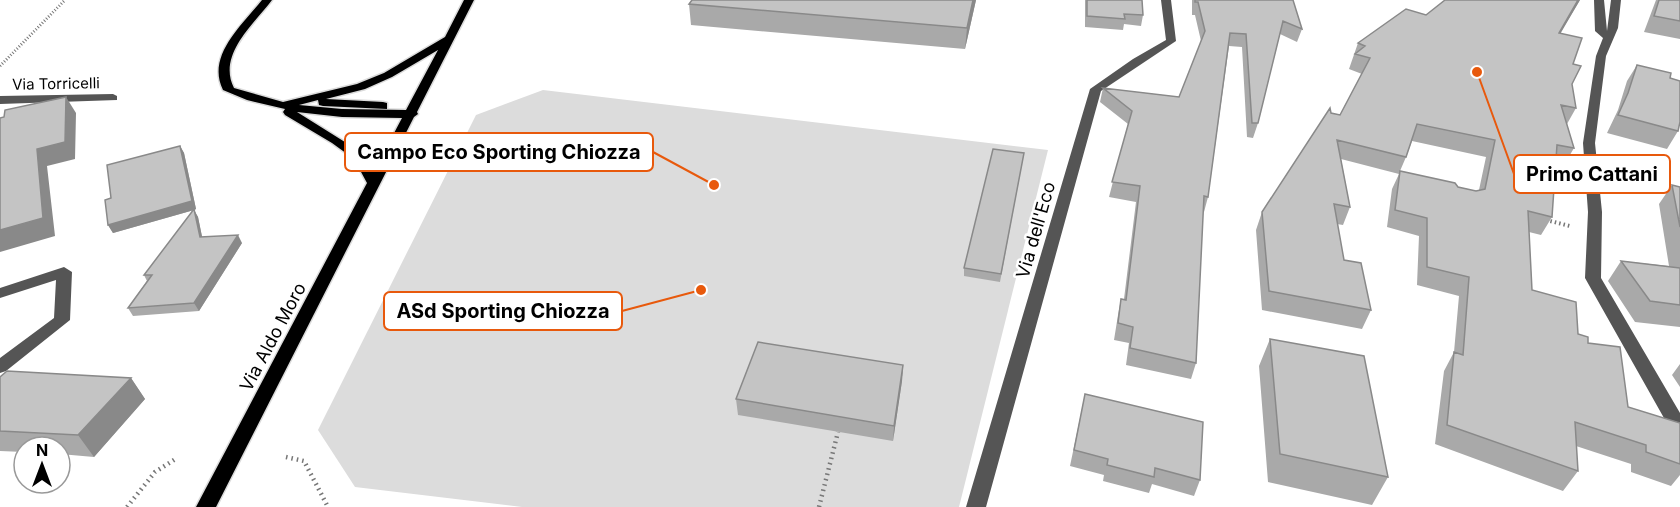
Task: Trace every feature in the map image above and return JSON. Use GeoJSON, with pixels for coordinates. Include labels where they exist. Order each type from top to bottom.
{"type":"FeatureCollection","features":[{"type":"Feature","properties":{"kind":"main road"},"geometry":{"type":"LineString","coordinates":[[267,0],[233,44],[222,70],[229,90],[279,106],[330,114],[412,114]]}},
{"type":"Feature","properties":{"kind":"main road","name":"Via Aldo Moro"},"geometry":{"type":"LineString","coordinates":[[206,507],[470,0]]}},
{"type":"Feature","properties":{"kind":"main road"},"geometry":{"type":"LineString","coordinates":[[279,106],[361,87],[388,75],[450,38]]}},
{"type":"Feature","properties":{"kind":"main road"},"geometry":{"type":"LineString","coordinates":[[279,106],[336,140],[359,157],[375,185]]}},
{"type":"Feature","properties":{"kind":"street","name":"Via dell'Eco"},"geometry":{"type":"LineString","coordinates":[[976,507],[1096,89],[1172,41],[1166,0]]}},
{"type":"Feature","properties":{"kind":"street"},"geometry":{"type":"LineString","coordinates":[[1599,0],[1600,31],[1609,37]]}},
{"type":"Feature","properties":{"kind":"street"},"geometry":{"type":"LineString","coordinates":[[1616,0],[1613,28],[1601,56],[1589,143],[1595,231],[1593,278],[1680,429]]}},
{"type":"Feature","properties":{"kind":"street","name":"Via Torricelli"},"geometry":{"type":"LineString","coordinates":[[0,100],[113,98]]}},
{"type":"Feature","properties":{"kind":"street"},"geometry":{"type":"LineString","coordinates":[[0,293],[64,272],[62,320],[0,367]]}},
{"type":"Feature","properties":{"kind":"path"},"geometry":{"type":"LineString","coordinates":[[0,66],[65,0]]}},
{"type":"Feature","properties":{"kind":"path"},"geometry":{"type":"LineString","coordinates":[[1537,218],[1595,231]]}},
{"type":"Feature","properties":{"kind":"path"},"geometry":{"type":"LineString","coordinates":[[819,507],[838,432]]}},
{"type":"Feature","properties":{"kind":"path"},"geometry":{"type":"LineString","coordinates":[[286,457],[304,461],[328,507]]}},
{"type":"Feature","properties":{"kind":"path"},"geometry":{"type":"LineString","coordinates":[[127,507],[156,469],[165,462],[177,458]]}},
{"type":"Feature","properties":{"kind":"shaded area"},"geometry":{"type":"Polygon","coordinates":[[[543,90],[1048,150],[959,507],[522,507],[355,487],[318,430],[476,115],[543,90]]]}},
{"type":"Feature","properties":{"kind":"building"},"geometry":{"type":"Polygon","coordinates":[[[692,0],[973,0],[967,28],[689,4],[692,0]]]}},
{"type":"Feature","properties":{"kind":"building"},"geometry":{"type":"Polygon","coordinates":[[[1087,0],[1142,0],[1143,15],[1124,14],[1125,19],[1087,16],[1087,0]]]}},
{"type":"Feature","properties":{"kind":"building"},"geometry":{"type":"Polygon","coordinates":[[[1195,0],[1293,0],[1302,29],[1283,21],[1258,123],[1252,123],[1246,34],[1230,33],[1208,197],[1204,196],[1196,363],[1130,348],[1133,327],[1118,323],[1121,299],[1126,300],[1140,186],[1112,182],[1132,111],[1103,88],[1179,97],[1205,31],[1198,2],[1195,0]]]}},
{"type":"Feature","properties":{"kind":"building"},"geometry":{"type":"Polygon","coordinates":[[[1445,0],[1578,0],[1559,33],[1582,38],[1573,64],[1581,66],[1572,84],[1576,108],[1561,105],[1574,148],[1557,145],[1552,217],[1528,211],[1532,290],[1576,302],[1578,334],[1588,337],[1588,343],[1620,347],[1628,407],[1680,423],[1680,464],[1646,452],[1646,445],[1575,422],[1578,471],[1447,425],[1454,352],[1463,355],[1469,277],[1427,267],[1427,218],[1395,210],[1400,171],[1455,183],[1458,187],[1476,191],[1485,189],[1495,140],[1417,124],[1406,157],[1337,140],[1350,207],[1334,204],[1344,260],[1361,263],[1371,310],[1269,291],[1262,212],[1330,108],[1331,113],[1340,115],[1370,58],[1355,54],[1365,46],[1358,43],[1406,9],[1426,15],[1445,0]]]}},
{"type":"Feature","properties":{"kind":"building"},"geometry":{"type":"Polygon","coordinates":[[[1659,0],[1680,0],[1680,21],[1654,16],[1659,0]]]}},
{"type":"Feature","properties":{"kind":"building"},"geometry":{"type":"Polygon","coordinates":[[[1637,65],[1671,73],[1670,78],[1680,81],[1678,131],[1618,115],[1637,65]]]}},
{"type":"Feature","properties":{"kind":"building"},"geometry":{"type":"Polygon","coordinates":[[[66,97],[65,142],[37,149],[43,218],[0,230],[0,118],[4,117],[5,110],[66,97]]]}},
{"type":"Feature","properties":{"kind":"building"},"geometry":{"type":"Polygon","coordinates":[[[180,146],[192,201],[108,225],[105,200],[111,198],[107,165],[180,146]]]}},
{"type":"Feature","properties":{"kind":"building"},"geometry":{"type":"Polygon","coordinates":[[[993,149],[1024,153],[1001,274],[964,268],[993,149]]]}},
{"type":"Feature","properties":{"kind":"building"},"geometry":{"type":"Polygon","coordinates":[[[1672,185],[1680,187],[1680,227],[1672,185]]]}},
{"type":"Feature","properties":{"kind":"building"},"geometry":{"type":"Polygon","coordinates":[[[194,209],[200,237],[238,235],[194,303],[128,308],[152,275],[144,275],[194,209]]]}},
{"type":"Feature","properties":{"kind":"building"},"geometry":{"type":"Polygon","coordinates":[[[1621,261],[1680,268],[1680,305],[1650,301],[1621,261]]]}},
{"type":"Feature","properties":{"kind":"building"},"geometry":{"type":"Polygon","coordinates":[[[1270,339],[1364,356],[1388,477],[1280,454],[1270,339]]]}},
{"type":"Feature","properties":{"kind":"building"},"geometry":{"type":"Polygon","coordinates":[[[758,342],[903,365],[894,426],[736,399],[758,342]]]}},
{"type":"Feature","properties":{"kind":"building"},"geometry":{"type":"Polygon","coordinates":[[[7,371],[131,378],[78,435],[0,431],[0,377],[7,371]]]}},
{"type":"Feature","properties":{"kind":"building"},"geometry":{"type":"Polygon","coordinates":[[[1085,394],[1203,422],[1200,480],[1155,468],[1154,477],[1107,465],[1108,459],[1074,450],[1085,394]]]}},
{"type":"Feature","properties":{"kind":"place","name":"Primo Cattani"},"geometry":{"type":"Point","coordinates":[1477,72]}},
{"type":"Feature","properties":{"kind":"place","name":"Campo Eco Sporting Chiozza"},"geometry":{"type":"Point","coordinates":[714,185]}},
{"type":"Feature","properties":{"kind":"place","name":"ASd Sporting Chiozza"},"geometry":{"type":"Point","coordinates":[701,290]}}]}
